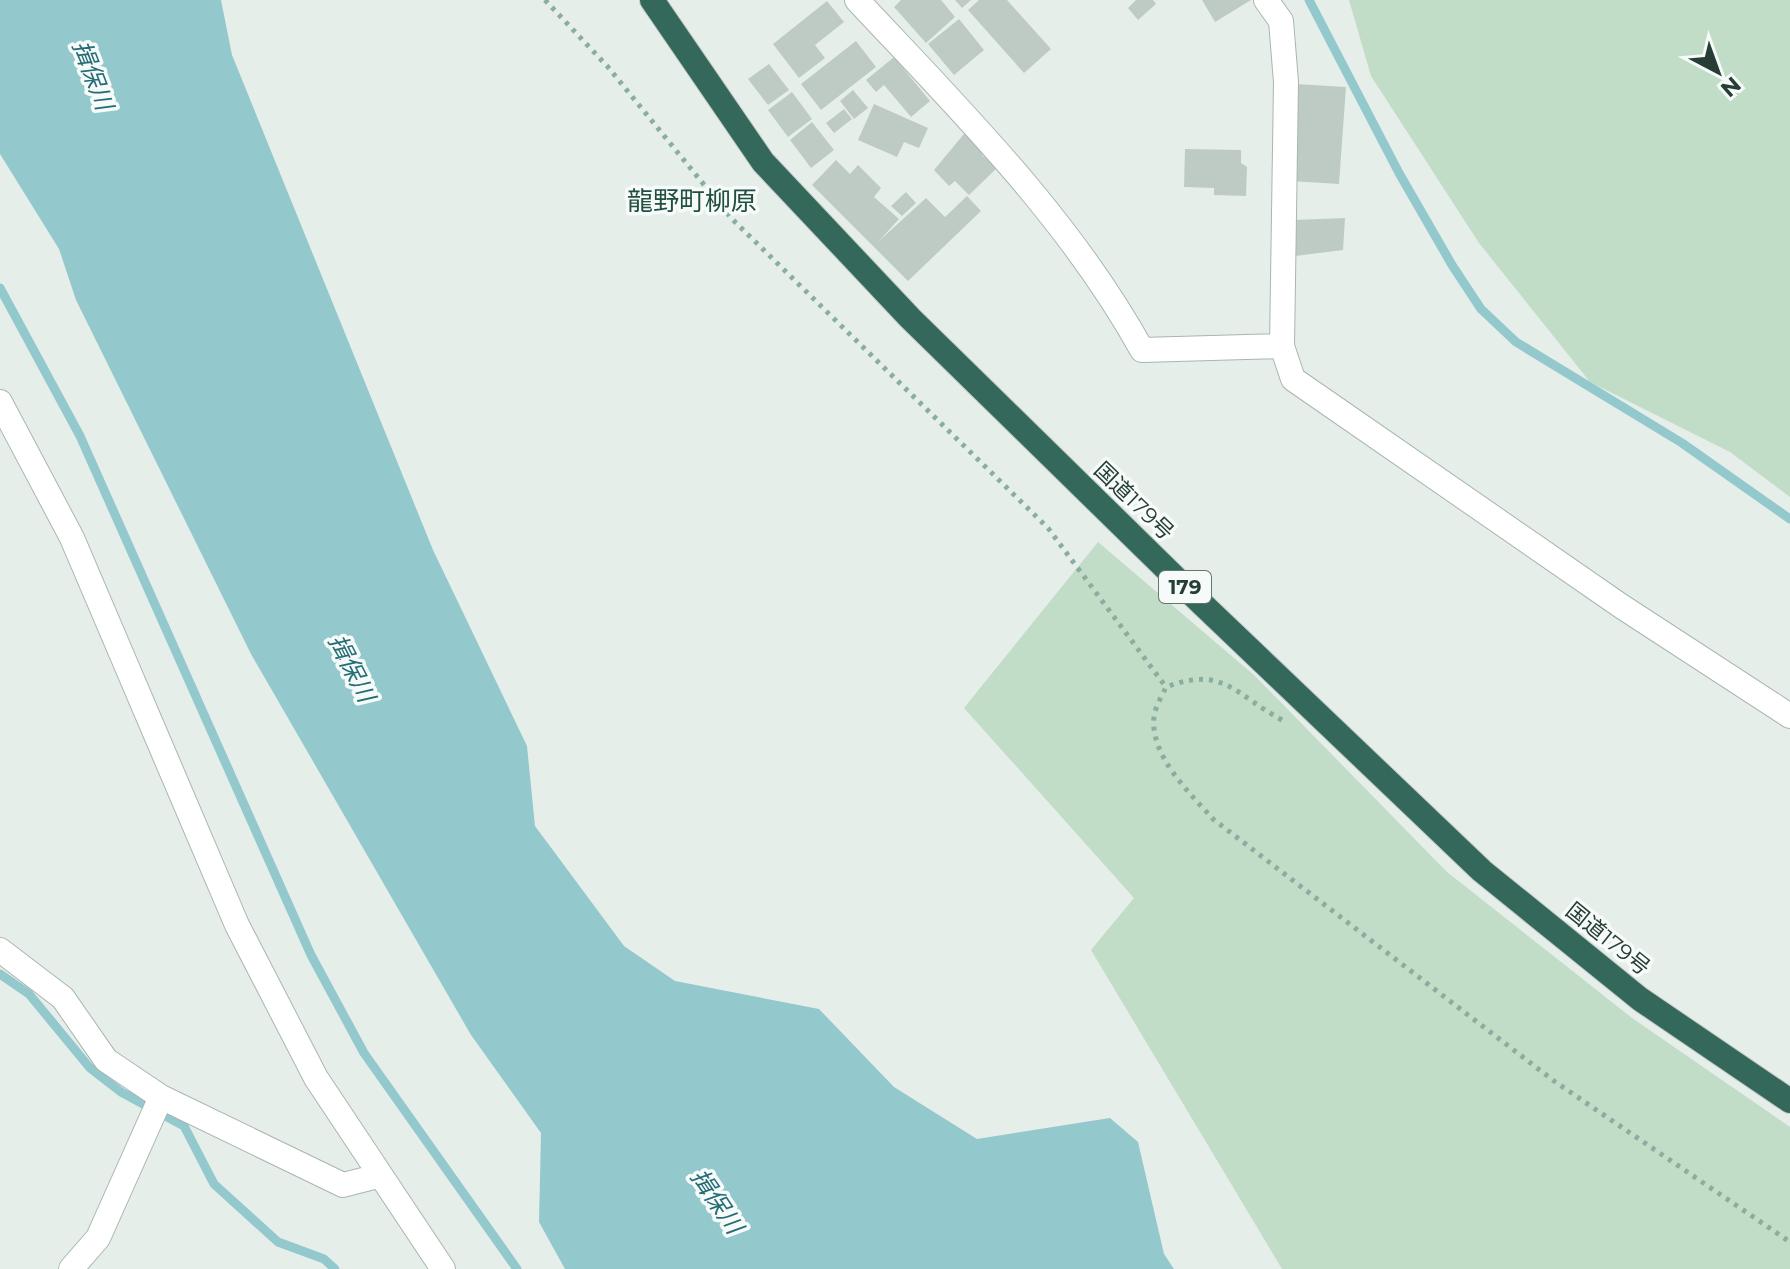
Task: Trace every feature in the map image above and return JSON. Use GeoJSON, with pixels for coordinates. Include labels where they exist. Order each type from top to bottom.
{"type":"FeatureCollection","features":[{"type":"Feature","properties":{"kind":"highway","name":"国道179号"},"geometry":{"type":"LineString","coordinates":[[652,0],[763,162],[910,318],[1199,601],[1482,871],[1640,999],[1790,1101]]}},
{"type":"Feature","properties":{"kind":"street"},"geometry":{"type":"LineString","coordinates":[[857,0],[994,146],[1108,287],[1142,350],[1282,346]]}},
{"type":"Feature","properties":{"kind":"street"},"geometry":{"type":"LineString","coordinates":[[1266,0],[1281,21],[1286,82],[1282,346],[1293,379],[1621,606],[1790,716]]}},
{"type":"Feature","properties":{"kind":"street"},"geometry":{"type":"LineString","coordinates":[[0,402],[72,538],[237,925],[316,1078],[378,1176],[443,1269]]}},
{"type":"Feature","properties":{"kind":"street"},"geometry":{"type":"LineString","coordinates":[[0,950],[63,998],[106,1060],[161,1097],[343,1185],[378,1176]]}},
{"type":"Feature","properties":{"kind":"street"},"geometry":{"type":"LineString","coordinates":[[71,1269],[98,1238],[161,1097]]}},
{"type":"Feature","properties":{"kind":"path"},"geometry":{"type":"LineString","coordinates":[[545,0],[608,67],[732,219],[1048,528],[1166,687]]}},
{"type":"Feature","properties":{"kind":"path"},"geometry":{"type":"LineString","coordinates":[[1293,726],[1224,682],[1193,677],[1166,687],[1154,715],[1155,740],[1179,781],[1213,819],[1554,1081],[1790,1242]]}},
{"type":"Feature","properties":{"kind":"green space"},"geometry":{"type":"Polygon","coordinates":[[[1349,0],[1790,0],[1790,497],[1730,452],[1590,382],[1479,243],[1371,76],[1349,0]]]}},
{"type":"Feature","properties":{"kind":"green space"},"geometry":{"type":"Polygon","coordinates":[[[1098,542],[1254,675],[1447,872],[1632,1018],[1790,1127],[1790,1269],[1282,1269],[1091,950],[1134,898],[964,708],[1098,542]]]}},
{"type":"Feature","properties":{"kind":"water","name":"揖保川"},"geometry":{"type":"Polygon","coordinates":[[[0,0],[221,0],[232,55],[433,550],[527,746],[535,826],[624,946],[675,981],[819,1009],[894,1087],[977,1139],[1110,1118],[1138,1142],[1164,1254],[1174,1269],[565,1269],[539,1222],[541,1133],[471,1035],[251,654],[76,300],[59,249],[0,154],[0,0]]]}},
{"type":"Feature","properties":{"kind":"building"},"geometry":{"type":"Polygon","coordinates":[[[901,0],[941,0],[955,17],[926,43],[894,7],[901,0]]]}},
{"type":"Feature","properties":{"kind":"building"},"geometry":{"type":"Polygon","coordinates":[[[955,0],[971,0],[962,8],[955,0]]]}},
{"type":"Feature","properties":{"kind":"building"},"geometry":{"type":"Polygon","coordinates":[[[979,0],[1007,0],[1051,49],[1024,73],[968,10],[979,0]]]}},
{"type":"Feature","properties":{"kind":"building"},"geometry":{"type":"Polygon","coordinates":[[[1136,0],[1153,0],[1156,4],[1138,20],[1128,8],[1136,0]]]}},
{"type":"Feature","properties":{"kind":"building"},"geometry":{"type":"Polygon","coordinates":[[[1202,0],[1251,0],[1215,22],[1202,0]]]}},
{"type":"Feature","properties":{"kind":"building"},"geometry":{"type":"Polygon","coordinates":[[[827,1],[844,22],[815,45],[825,58],[799,78],[773,44],[827,1]]]}},
{"type":"Feature","properties":{"kind":"building"},"geometry":{"type":"Polygon","coordinates":[[[959,19],[984,50],[954,75],[928,44],[959,19]]]}},
{"type":"Feature","properties":{"kind":"building"},"geometry":{"type":"Polygon","coordinates":[[[856,41],[876,67],[821,110],[801,84],[856,41]]]}},
{"type":"Feature","properties":{"kind":"building"},"geometry":{"type":"Polygon","coordinates":[[[894,57],[930,101],[911,117],[884,85],[876,92],[866,80],[894,57]]]}},
{"type":"Feature","properties":{"kind":"building"},"geometry":{"type":"Polygon","coordinates":[[[769,64],[789,90],[768,105],[748,79],[769,64]]]}},
{"type":"Feature","properties":{"kind":"building"},"geometry":{"type":"Polygon","coordinates":[[[1296,84],[1346,87],[1339,184],[1290,181],[1296,84]]]}},
{"type":"Feature","properties":{"kind":"building"},"geometry":{"type":"Polygon","coordinates":[[[853,90],[868,108],[854,119],[840,101],[853,90]]]}},
{"type":"Feature","properties":{"kind":"building"},"geometry":{"type":"Polygon","coordinates":[[[792,92],[812,119],[788,137],[768,110],[792,92]]]}},
{"type":"Feature","properties":{"kind":"building"},"geometry":{"type":"Polygon","coordinates":[[[874,104],[928,128],[919,148],[904,142],[897,157],[858,140],[874,104]]]}},
{"type":"Feature","properties":{"kind":"building"},"geometry":{"type":"Polygon","coordinates":[[[844,109],[852,119],[834,133],[826,123],[844,109]]]}},
{"type":"Feature","properties":{"kind":"building"},"geometry":{"type":"Polygon","coordinates":[[[812,122],[834,150],[811,168],[790,140],[812,122]]]}},
{"type":"Feature","properties":{"kind":"building"},"geometry":{"type":"Polygon","coordinates":[[[968,129],[989,148],[982,155],[997,168],[969,195],[955,181],[949,186],[934,170],[968,129]]]}},
{"type":"Feature","properties":{"kind":"building"},"geometry":{"type":"Polygon","coordinates":[[[1185,149],[1241,150],[1241,163],[1247,167],[1246,196],[1214,195],[1214,188],[1184,187],[1185,149]]]}},
{"type":"Feature","properties":{"kind":"building"},"geometry":{"type":"Polygon","coordinates":[[[836,160],[850,174],[858,165],[881,188],[874,197],[899,219],[879,241],[926,198],[945,217],[967,196],[981,211],[908,281],[812,185],[836,160]]]}},
{"type":"Feature","properties":{"kind":"building"},"geometry":{"type":"Polygon","coordinates":[[[906,192],[916,203],[902,216],[891,206],[906,192]]]}},
{"type":"Feature","properties":{"kind":"building"},"geometry":{"type":"Polygon","coordinates":[[[1345,218],[1343,250],[1295,256],[1294,220],[1345,218]]]}},
{"type":"Feature","properties":{"kind":"waterway"},"geometry":{"type":"LineString","coordinates":[[1309,0],[1399,173],[1481,309],[1516,342],[1682,443],[1790,519]]}},
{"type":"Feature","properties":{"kind":"waterway"},"geometry":{"type":"LineString","coordinates":[[0,288],[80,436],[311,955],[364,1053],[517,1269]]}},
{"type":"Feature","properties":{"kind":"waterway"},"geometry":{"type":"LineString","coordinates":[[0,974],[29,994],[90,1068],[121,1092],[184,1126],[214,1184],[278,1242],[324,1259],[335,1269]]}},
{"type":"Feature","properties":{"kind":"district","name":"龍野町柳原"},"geometry":{"type":"Point","coordinates":[692,201]}}]}
